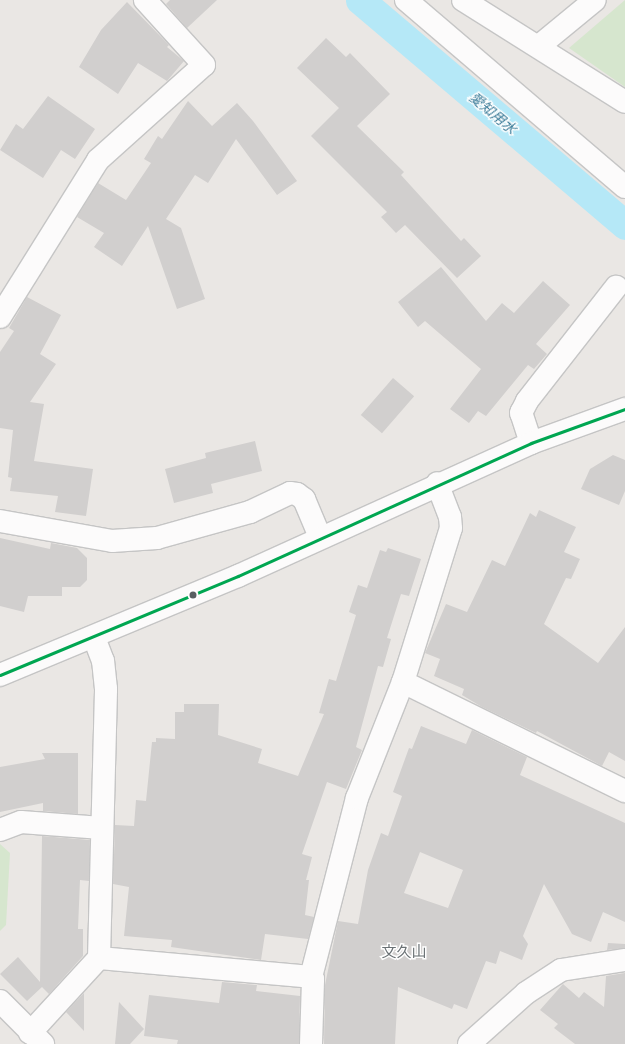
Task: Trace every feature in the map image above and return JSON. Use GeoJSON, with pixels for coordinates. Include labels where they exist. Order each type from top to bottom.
{"type":"FeatureCollection","features":[{"type":"Feature","properties":{"kind":"street"},"geometry":{"type":"LineString","coordinates":[[0,317],[98,160],[204,65],[145,0]]}},
{"type":"Feature","properties":{"kind":"street"},"geometry":{"type":"LineString","coordinates":[[406,0],[625,187]]}},
{"type":"Feature","properties":{"kind":"street"},"geometry":{"type":"LineString","coordinates":[[463,0],[539,46],[625,102]]}},
{"type":"Feature","properties":{"kind":"street"},"geometry":{"type":"LineString","coordinates":[[539,46],[595,0]]}},
{"type":"Feature","properties":{"kind":"street"},"geometry":{"type":"LineString","coordinates":[[531,443],[521,413],[527,401],[616,287]]}},
{"type":"Feature","properties":{"kind":"street"},"geometry":{"type":"LineString","coordinates":[[0,675],[94,638],[437,483],[531,443],[625,409]]}},
{"type":"Feature","properties":{"kind":"street"},"geometry":{"type":"LineString","coordinates":[[310,977],[357,798],[403,682],[451,528],[450,516],[437,483]]}},
{"type":"Feature","properties":{"kind":"street"},"geometry":{"type":"LineString","coordinates":[[0,521],[112,541],[157,538],[250,512],[290,493],[297,494],[304,499],[320,536]]}},
{"type":"Feature","properties":{"kind":"street"},"geometry":{"type":"LineString","coordinates":[[0,1001],[37,1038],[99,958],[106,689],[103,660],[94,638]]}},
{"type":"Feature","properties":{"kind":"street"},"geometry":{"type":"LineString","coordinates":[[403,682],[625,791]]}},
{"type":"Feature","properties":{"kind":"street"},"geometry":{"type":"LineString","coordinates":[[0,830],[20,822],[102,828]]}},
{"type":"Feature","properties":{"kind":"street"},"geometry":{"type":"LineString","coordinates":[[99,958],[310,977],[314,979],[311,1044]]}},
{"type":"Feature","properties":{"kind":"street"},"geometry":{"type":"LineString","coordinates":[[469,1044],[526,993],[561,970],[625,960]]}},
{"type":"Feature","properties":{"kind":"green space"},"geometry":{"type":"Polygon","coordinates":[[[625,0],[625,87],[569,48],[625,0]]]}},
{"type":"Feature","properties":{"kind":"green space"},"geometry":{"type":"Polygon","coordinates":[[[0,844],[10,853],[6,925],[0,931],[0,844]]]}},
{"type":"Feature","properties":{"kind":"building"},"geometry":{"type":"Polygon","coordinates":[[[170,0],[217,0],[187,28],[166,4],[170,0]]]}},
{"type":"Feature","properties":{"kind":"building"},"geometry":{"type":"Polygon","coordinates":[[[127,2],[169,45],[167,47],[184,61],[167,81],[138,63],[118,94],[79,67],[101,30],[127,2]]]}},
{"type":"Feature","properties":{"kind":"building"},"geometry":{"type":"Polygon","coordinates":[[[326,38],[346,57],[350,53],[390,94],[357,126],[404,172],[401,175],[461,241],[464,238],[481,256],[457,278],[405,225],[396,233],[381,217],[387,212],[311,136],[339,108],[297,68],[326,38]]]}},
{"type":"Feature","properties":{"kind":"building"},"geometry":{"type":"Polygon","coordinates":[[[48,96],[95,129],[75,159],[61,150],[43,178],[0,150],[16,124],[23,129],[48,96]]]}},
{"type":"Feature","properties":{"kind":"building"},"geometry":{"type":"Polygon","coordinates":[[[188,101],[212,126],[237,103],[253,121],[297,181],[277,195],[236,139],[208,183],[195,175],[166,219],[181,228],[205,299],[177,309],[148,226],[122,266],[94,247],[104,233],[77,217],[98,183],[126,200],[151,163],[144,159],[158,136],[162,139],[188,101]]]}},
{"type":"Feature","properties":{"kind":"building"},"geometry":{"type":"Polygon","coordinates":[[[441,267],[486,321],[502,303],[514,313],[543,281],[570,305],[536,344],[547,354],[534,369],[528,365],[486,416],[478,411],[469,423],[450,409],[481,369],[425,321],[418,327],[398,302],[441,267]]]}},
{"type":"Feature","properties":{"kind":"building"},"geometry":{"type":"Polygon","coordinates":[[[27,297],[61,315],[40,354],[56,364],[30,402],[44,404],[34,461],[93,469],[86,516],[55,512],[58,496],[10,491],[12,478],[8,477],[13,430],[0,428],[0,352],[14,331],[9,328],[27,297]]]}},
{"type":"Feature","properties":{"kind":"building"},"geometry":{"type":"Polygon","coordinates":[[[393,378],[414,396],[382,433],[361,415],[393,378]]]}},
{"type":"Feature","properties":{"kind":"building"},"geometry":{"type":"Polygon","coordinates":[[[255,441],[262,471],[211,484],[213,493],[174,503],[165,469],[206,458],[205,453],[255,441]]]}},
{"type":"Feature","properties":{"kind":"building"},"geometry":{"type":"Polygon","coordinates":[[[613,455],[625,460],[625,491],[619,505],[581,489],[590,469],[613,455]]]}},
{"type":"Feature","properties":{"kind":"building"},"geometry":{"type":"Polygon","coordinates":[[[539,510],[576,527],[564,552],[580,559],[571,579],[566,578],[544,624],[598,663],[625,627],[625,761],[609,752],[602,766],[537,731],[536,733],[482,707],[462,695],[464,689],[434,676],[440,659],[425,653],[446,604],[467,612],[492,560],[505,566],[530,513],[536,517],[539,510]]]}},
{"type":"Feature","properties":{"kind":"building"},"geometry":{"type":"Polygon","coordinates":[[[0,538],[50,549],[51,543],[77,548],[87,558],[87,580],[80,587],[62,587],[62,596],[28,596],[24,612],[0,606],[0,538]]]}},
{"type":"Feature","properties":{"kind":"building"},"geometry":{"type":"Polygon","coordinates":[[[388,548],[421,559],[409,596],[401,594],[387,638],[391,639],[383,667],[378,666],[356,747],[362,750],[346,789],[327,782],[302,854],[312,857],[306,880],[309,880],[305,915],[314,917],[308,939],[265,934],[261,960],[171,947],[172,940],[124,936],[129,887],[113,884],[115,825],[134,826],[136,800],[146,801],[152,742],[156,742],[156,738],[175,739],[175,712],[184,712],[184,704],[219,704],[218,735],[262,749],[258,763],[298,776],[324,714],[319,713],[329,679],[336,681],[356,615],[349,612],[358,585],[367,588],[380,550],[386,552],[388,548]]]}},
{"type":"Feature","properties":{"kind":"building"},"geometry":{"type":"Polygon","coordinates":[[[421,726],[466,744],[472,730],[527,757],[520,775],[625,823],[625,922],[603,912],[591,942],[572,934],[544,884],[523,936],[528,944],[522,960],[500,951],[496,964],[486,961],[467,1009],[454,1004],[452,1009],[398,987],[395,1044],[324,1044],[325,985],[338,921],[358,924],[368,870],[381,833],[388,836],[402,796],[393,792],[409,748],[412,749],[421,726]],[[420,852],[404,893],[448,908],[463,870],[420,852]]]}},
{"type":"Feature","properties":{"kind":"building"},"geometry":{"type":"Polygon","coordinates":[[[42,753],[78,753],[78,814],[43,811],[43,803],[0,812],[0,767],[45,759],[42,753]]]}},
{"type":"Feature","properties":{"kind":"building"},"geometry":{"type":"Polygon","coordinates":[[[42,836],[90,840],[89,881],[80,880],[78,929],[83,929],[83,956],[49,994],[42,987],[27,1001],[0,974],[18,957],[40,982],[42,836]]]}},
{"type":"Feature","properties":{"kind":"building"},"geometry":{"type":"Polygon","coordinates":[[[608,943],[625,944],[625,948],[607,950],[608,943]]]}},
{"type":"Feature","properties":{"kind":"building"},"geometry":{"type":"Polygon","coordinates":[[[625,973],[625,1044],[575,1044],[554,1028],[558,1024],[540,1010],[563,984],[579,998],[584,992],[604,1007],[606,976],[625,973]]]}},
{"type":"Feature","properties":{"kind":"building"},"geometry":{"type":"Polygon","coordinates":[[[222,982],[257,985],[256,991],[300,996],[299,1044],[177,1044],[178,1040],[144,1036],[149,995],[219,1003],[222,982]]]}},
{"type":"Feature","properties":{"kind":"building"},"geometry":{"type":"Polygon","coordinates":[[[84,993],[84,1031],[66,1012],[84,993]]]}},
{"type":"Feature","properties":{"kind":"building"},"geometry":{"type":"Polygon","coordinates":[[[119,1002],[144,1029],[130,1044],[115,1044],[119,1002]]]}},
{"type":"Feature","properties":{"kind":"waterway","name":"愛知用水"},"geometry":{"type":"LineString","coordinates":[[360,0],[625,225]]}},
{"type":"Feature","properties":{"kind":"transit line"},"geometry":{"type":"LineString","coordinates":[[0,675],[238,576],[531,443],[625,409]]}},
{"type":"Feature","properties":{"kind":"district","name":"文久山"},"geometry":{"type":"Point","coordinates":[404,952]}}]}
